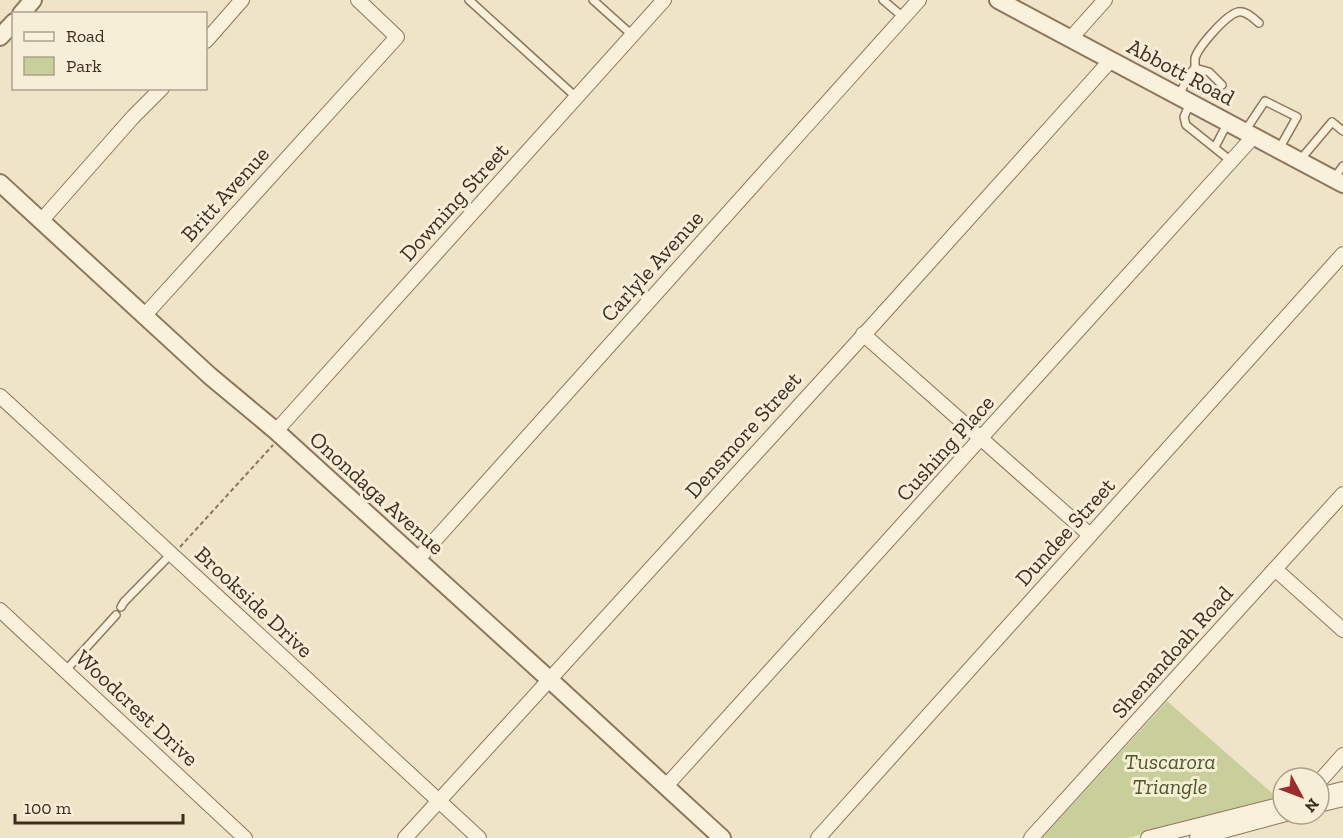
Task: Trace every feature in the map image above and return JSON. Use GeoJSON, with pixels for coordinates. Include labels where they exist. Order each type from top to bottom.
{"type":"FeatureCollection","features":[{"type":"Feature","properties":{"kind":"street"},"geometry":{"type":"LineString","coordinates":[[23,12],[33,0]]}},
{"type":"Feature","properties":{"kind":"street"},"geometry":{"type":"LineString","coordinates":[[207,39],[242,0]]}},
{"type":"Feature","properties":{"kind":"street","name":"Britt Avenue"},"geometry":{"type":"LineString","coordinates":[[144,316],[397,37],[358,0]]}},
{"type":"Feature","properties":{"kind":"street","name":"Downing Street"},"geometry":{"type":"LineString","coordinates":[[276,431],[664,0]]}},
{"type":"Feature","properties":{"kind":"street","name":"Carlyle Avenue"},"geometry":{"type":"LineString","coordinates":[[417,560],[919,0]]}},
{"type":"Feature","properties":{"kind":"street","name":"Abbott Road"},"geometry":{"type":"LineString","coordinates":[[998,0],[1300,160],[1340,176]]}},
{"type":"Feature","properties":{"kind":"street"},"geometry":{"type":"LineString","coordinates":[[1071,38],[1105,0]]}},
{"type":"Feature","properties":{"kind":"street"},"geometry":{"type":"LineString","coordinates":[[0,37],[12,24]]}},
{"type":"Feature","properties":{"kind":"street","name":"Densmore Street"},"geometry":{"type":"LineString","coordinates":[[405,838],[1111,60]]}},
{"type":"Feature","properties":{"kind":"street"},"geometry":{"type":"LineString","coordinates":[[41,220],[160,90]]}},
{"type":"Feature","properties":{"kind":"street","name":"Cushing Place"},"geometry":{"type":"LineString","coordinates":[[666,786],[1231,161],[1250,133]]}},
{"type":"Feature","properties":{"kind":"street","name":"Onondaga Avenue"},"geometry":{"type":"LineString","coordinates":[[0,183],[210,376],[276,431],[722,838]]}},
{"type":"Feature","properties":{"kind":"street","name":"Dundee Street"},"geometry":{"type":"LineString","coordinates":[[818,838],[1343,254]]}},
{"type":"Feature","properties":{"kind":"street"},"geometry":{"type":"LineString","coordinates":[[863,334],[1090,536]]}},
{"type":"Feature","properties":{"kind":"street","name":"Brookside Drive"},"geometry":{"type":"LineString","coordinates":[[0,396],[479,838]]}},
{"type":"Feature","properties":{"kind":"street","name":"Shenandoah Road"},"geometry":{"type":"LineString","coordinates":[[1031,838],[1343,494]]}},
{"type":"Feature","properties":{"kind":"street"},"geometry":{"type":"LineString","coordinates":[[1275,569],[1343,630]]}},
{"type":"Feature","properties":{"kind":"street","name":"Woodcrest Drive"},"geometry":{"type":"LineString","coordinates":[[0,610],[245,838]]}},
{"type":"Feature","properties":{"kind":"street"},"geometry":{"type":"LineString","coordinates":[[1331,768],[1343,755]]}},
{"type":"Feature","properties":{"kind":"street"},"geometry":{"type":"LineString","coordinates":[[1148,838],[1271,807]]}},
{"type":"Feature","properties":{"kind":"street"},"geometry":{"type":"LineString","coordinates":[[1197,838],[1271,818]]}},
{"type":"Feature","properties":{"kind":"lane"},"geometry":{"type":"LineString","coordinates":[[469,0],[576,97]]}},
{"type":"Feature","properties":{"kind":"lane"},"geometry":{"type":"LineString","coordinates":[[593,0],[632,35]]}},
{"type":"Feature","properties":{"kind":"lane"},"geometry":{"type":"LineString","coordinates":[[883,0],[903,17]]}},
{"type":"Feature","properties":{"kind":"lane"},"geometry":{"type":"LineString","coordinates":[[1231,161],[1184,122],[1189,74],[1195,68],[1195,59],[1206,41],[1231,16],[1244,12],[1259,23]]}},
{"type":"Feature","properties":{"kind":"lane"},"geometry":{"type":"LineString","coordinates":[[1195,68],[1209,72],[1222,85]]}},
{"type":"Feature","properties":{"kind":"lane"},"geometry":{"type":"LineString","coordinates":[[1250,133],[1265,101],[1297,117],[1279,149]]}},
{"type":"Feature","properties":{"kind":"lane"},"geometry":{"type":"LineString","coordinates":[[1215,147],[1228,122]]}},
{"type":"Feature","properties":{"kind":"lane"},"geometry":{"type":"LineString","coordinates":[[1300,160],[1332,122],[1343,131]]}},
{"type":"Feature","properties":{"kind":"lane"},"geometry":{"type":"LineString","coordinates":[[121,607],[171,554]]}},
{"type":"Feature","properties":{"kind":"lane"},"geometry":{"type":"LineString","coordinates":[[66,670],[116,615]]}},
{"type":"Feature","properties":{"kind":"path"},"geometry":{"type":"LineString","coordinates":[[171,554],[276,442],[276,431]]}},
{"type":"Feature","properties":{"kind":"green space","name":"Tuscarora Triangle"},"geometry":{"type":"Polygon","coordinates":[[[1167,701],[1271,792],[1271,801],[1127,838],[1042,838],[1167,701]]]}}]}
